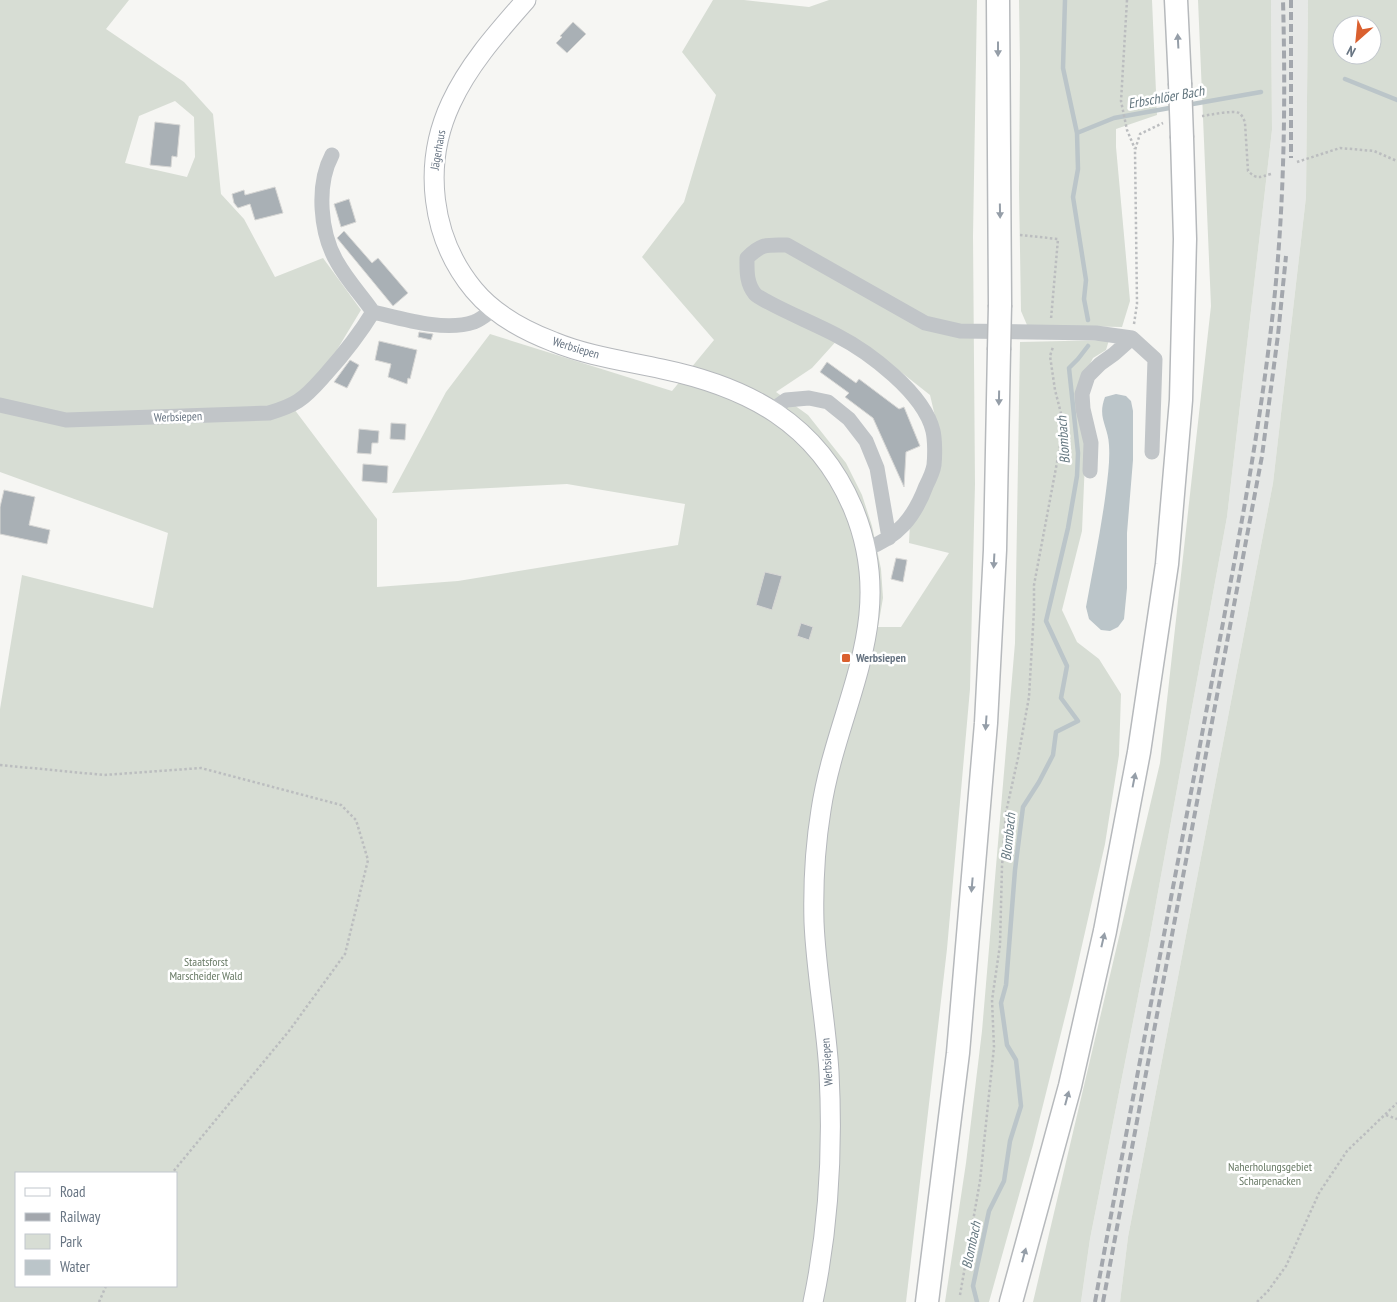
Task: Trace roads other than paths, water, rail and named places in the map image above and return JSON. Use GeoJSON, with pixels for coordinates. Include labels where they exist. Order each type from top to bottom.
{"type":"FeatureCollection","features":[{"type":"Feature","properties":{"kind":"highway"},"geometry":{"type":"LineString","coordinates":[[927,1302],[958,1053],[986,723],[995,550],[1000,305],[998,0]]}},
{"type":"Feature","properties":{"kind":"highway"},"geometry":{"type":"LineString","coordinates":[[1011,1302],[1070,1086],[1105,931],[1139,752],[1167,564],[1181,400],[1184,239],[1176,0]]}},
{"type":"Feature","properties":{"kind":"main road","name":"Jägerhaus"},"geometry":{"type":"LineString","coordinates":[[494,309],[471,285],[446,243],[435,201],[434,165],[438,140],[444,121],[460,86],[484,51],[526,0]]}},
{"type":"Feature","properties":{"kind":"main road","name":"Werbsiepen"},"geometry":{"type":"LineString","coordinates":[[494,309],[527,330],[554,342],[593,354],[715,382],[750,397],[772,410],[817,449],[839,479],[855,513],[866,549],[870,595],[866,640],[821,806],[814,884],[815,932],[829,1068],[831,1126],[830,1183],[825,1237],[813,1302]]}},
{"type":"Feature","properties":{"kind":"street"},"geometry":{"type":"LineString","coordinates":[[332,155],[324,172],[322,198],[329,245],[337,262],[374,312],[426,323],[448,325],[475,322],[494,309]]}},
{"type":"Feature","properties":{"kind":"street"},"geometry":{"type":"LineString","coordinates":[[866,549],[889,538],[907,522],[922,498],[934,466],[933,431],[923,409],[910,391],[897,378],[836,334],[789,314],[755,294],[747,277],[748,258],[758,247],[787,245],[925,323],[960,331],[1096,333],[1132,338],[1155,359],[1152,452]]}},
{"type":"Feature","properties":{"kind":"street","name":"Werbsiepen"},"geometry":{"type":"LineString","coordinates":[[0,405],[66,420],[269,413],[292,404],[310,392],[343,355],[374,312]]}},
{"type":"Feature","properties":{"kind":"street"},"geometry":{"type":"LineString","coordinates":[[1090,471],[1091,443],[1083,409],[1082,394],[1088,376],[1132,338]]}},
{"type":"Feature","properties":{"kind":"street"},"geometry":{"type":"LineString","coordinates":[[772,410],[786,400],[809,398],[828,402],[849,419],[866,441],[877,468],[889,538]]}},
{"type":"Feature","properties":{"kind":"water"},"geometry":{"type":"Polygon","coordinates":[[[1116,394],[1126,396],[1131,401],[1133,411],[1133,460],[1127,533],[1127,588],[1124,619],[1118,627],[1110,631],[1101,630],[1089,619],[1086,607],[1102,520],[1109,468],[1109,445],[1102,411],[1105,397],[1116,394]]]}},
{"type":"Feature","properties":{"kind":"waterway","name":"Blombach"},"geometry":{"type":"LineString","coordinates":[[1065,0],[1063,68],[1077,133],[1078,169],[1073,197],[1086,280],[1084,299],[1088,320]]}},
{"type":"Feature","properties":{"kind":"waterway","name":"Erbschlöer Bach"},"geometry":{"type":"LineString","coordinates":[[1345,79],[1397,100]]}},
{"type":"Feature","properties":{"kind":"waterway","name":"Erbschlöer Bach"},"geometry":{"type":"LineString","coordinates":[[1187,105],[1261,92]]}},
{"type":"Feature","properties":{"kind":"waterway","name":"Erbschlöer Bach"},"geometry":{"type":"LineString","coordinates":[[1077,133],[1114,118],[1175,107]]}},
{"type":"Feature","properties":{"kind":"waterway","name":"Blombach"},"geometry":{"type":"LineString","coordinates":[[977,1302],[973,1286],[989,1211],[1004,1181],[1010,1141],[1021,1106],[1016,1060],[1007,1045],[1001,1003],[1006,985],[1015,870],[1023,807],[1053,755],[1056,732],[1078,721],[1061,698],[1067,666],[1046,621],[1068,528],[1077,476],[1078,453],[1069,368],[1088,346]]}},
{"type":"Feature","properties":{"kind":"railway"},"geometry":{"type":"LineString","coordinates":[[1095,1302],[1231,583],[1264,386],[1275,295],[1281,211],[1284,127],[1283,0]]}},
{"type":"Feature","properties":{"kind":"railway"},"geometry":{"type":"LineString","coordinates":[[1291,0],[1291,158]]}},
{"type":"Feature","properties":{"kind":"railway"},"geometry":{"type":"LineString","coordinates":[[1103,1302],[1262,456],[1286,256]]}},
{"type":"Feature","properties":{"kind":"place","name":"Werbsiepen"},"geometry":{"type":"Point","coordinates":[846,658]}},
{"type":"Feature","properties":{"kind":"park label","name":"Staatsforst Marscheider Wald"},"geometry":{"type":"Point","coordinates":[206,969]}},
{"type":"Feature","properties":{"kind":"park label","name":"Naherholungsgebiet Scharpenacken"},"geometry":{"type":"Point","coordinates":[1270,1174]}}]}
